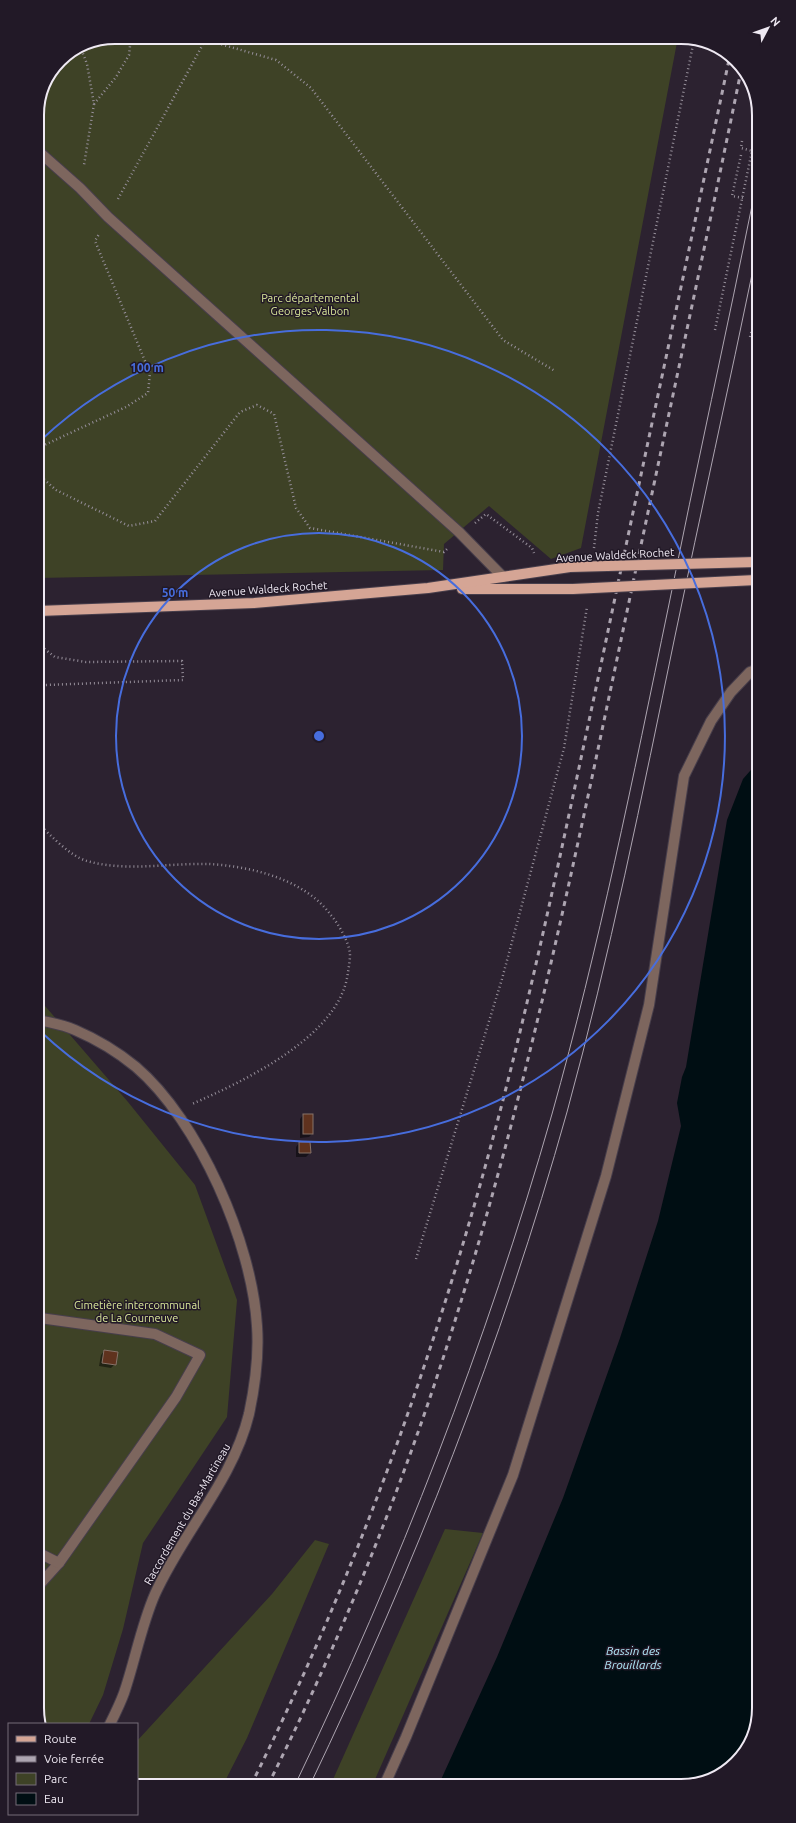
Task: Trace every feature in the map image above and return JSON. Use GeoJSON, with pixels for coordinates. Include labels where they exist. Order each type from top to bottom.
{"type":"FeatureCollection","features":[{"type":"Feature","properties":{"kind":"main road","name":"Avenue Waldeck Rochet"},"geometry":{"type":"LineString","coordinates":[[44,611],[254,604],[428,588],[570,568],[752,562]]}},
{"type":"Feature","properties":{"kind":"main road","name":"Avenue Waldeck Rochet"},"geometry":{"type":"LineString","coordinates":[[428,588],[573,589],[752,580]]}},
{"type":"Feature","properties":{"kind":"lane"},"geometry":{"type":"LineString","coordinates":[[44,156],[80,188],[114,222],[462,535],[503,577]]}},
{"type":"Feature","properties":{"kind":"lane"},"geometry":{"type":"LineString","coordinates":[[387,1779],[513,1475],[606,1176],[649,1005],[684,776],[715,715],[731,692],[752,671]]}},
{"type":"Feature","properties":{"kind":"lane","name":"Raccordement du Bas-Martineau"},"geometry":{"type":"LineString","coordinates":[[44,1021],[75,1030],[108,1048],[135,1066],[162,1092],[185,1125],[219,1188],[237,1236],[250,1279],[257,1326],[256,1368],[249,1412],[239,1448],[219,1485],[178,1549],[154,1595],[124,1694],[110,1723]]}},
{"type":"Feature","properties":{"kind":"lane"},"geometry":{"type":"LineString","coordinates":[[44,1319],[154,1334],[200,1355],[176,1397],[44,1579]]}},
{"type":"Feature","properties":{"kind":"lane"},"geometry":{"type":"LineString","coordinates":[[44,1555],[58,1562]]}},
{"type":"Feature","properties":{"kind":"path"},"geometry":{"type":"LineString","coordinates":[[94,104],[116,76],[129,55],[130,44]]}},
{"type":"Feature","properties":{"kind":"path"},"geometry":{"type":"LineString","coordinates":[[220,44],[276,60],[312,88],[503,340],[555,371]]}},
{"type":"Feature","properties":{"kind":"path"},"geometry":{"type":"LineString","coordinates":[[593,551],[598,513],[693,45]]}},
{"type":"Feature","properties":{"kind":"path"},"geometry":{"type":"LineString","coordinates":[[80,188],[94,104],[87,64],[82,52]]}},
{"type":"Feature","properties":{"kind":"path"},"geometry":{"type":"LineString","coordinates":[[715,330],[752,151],[741,148],[742,141]]}},
{"type":"Feature","properties":{"kind":"path"},"geometry":{"type":"LineString","coordinates":[[741,156],[732,196],[742,198]]}},
{"type":"Feature","properties":{"kind":"path"},"geometry":{"type":"LineString","coordinates":[[750,337],[752,330]]}},
{"type":"Feature","properties":{"kind":"path"},"geometry":{"type":"LineString","coordinates":[[44,479],[56,490],[129,526],[155,521],[240,412],[257,405],[274,414],[296,508],[310,528],[444,552],[486,514],[532,548],[546,571]]}},
{"type":"Feature","properties":{"kind":"path"},"geometry":{"type":"LineString","coordinates":[[416,1259],[502,980],[562,755],[587,605]]}},
{"type":"Feature","properties":{"kind":"path"},"geometry":{"type":"LineString","coordinates":[[44,649],[55,657],[86,662],[182,661],[183,680],[44,686]]}},
{"type":"Feature","properties":{"kind":"path"},"geometry":{"type":"LineString","coordinates":[[44,829],[58,843],[86,860],[116,866],[208,864],[255,871],[293,883],[322,903],[339,926],[350,953],[347,983],[334,1007],[310,1035],[275,1062],[250,1077],[175,1111]]}},
{"type":"Feature","properties":{"kind":"green space","name":"Parc départemental Georges-Valbon"},"geometry":{"type":"Polygon","coordinates":[[[115,44],[677,44],[581,548],[551,559],[489,506],[444,544],[443,570],[44,578],[44,110],[46,96],[51,83],[62,68],[75,56],[96,46],[115,44]]]}},
{"type":"Feature","properties":{"kind":"green space","name":"Cimetière intercommunal de La Courneuve"},"geometry":{"type":"Polygon","coordinates":[[[44,1005],[128,1102],[195,1185],[237,1300],[227,1417],[143,1543],[123,1629],[103,1695],[89,1723],[45,1723],[44,1713],[44,1005]]]}},
{"type":"Feature","properties":{"kind":"green space"},"geometry":{"type":"Polygon","coordinates":[[[445,1529],[483,1533],[375,1779],[333,1779],[445,1529]]]}},
{"type":"Feature","properties":{"kind":"green space"},"geometry":{"type":"Polygon","coordinates":[[[315,1540],[329,1544],[247,1738],[226,1779],[138,1779],[138,1740],[272,1594],[315,1540]]]}},
{"type":"Feature","properties":{"kind":"water","name":"Bassin des Brouillards"},"geometry":{"type":"Polygon","coordinates":[[[752,769],[751,1722],[745,1740],[731,1758],[713,1772],[695,1778],[441,1779],[497,1657],[563,1498],[620,1338],[658,1221],[681,1126],[677,1103],[682,1077],[686,1067],[727,820],[743,779],[752,769]]]}},
{"type":"Feature","properties":{"kind":"building"},"geometry":{"type":"Polygon","coordinates":[[[303,1114],[313,1114],[313,1134],[303,1134],[303,1114]]]}},
{"type":"Feature","properties":{"kind":"building"},"geometry":{"type":"Polygon","coordinates":[[[299,1142],[310,1142],[311,1153],[299,1153],[299,1142]]]}},
{"type":"Feature","properties":{"kind":"building"},"geometry":{"type":"Polygon","coordinates":[[[104,1350],[118,1352],[116,1365],[102,1363],[104,1350]]]}},
{"type":"Feature","properties":{"kind":"tram line"},"geometry":{"type":"LineString","coordinates":[[298,1779],[370,1621],[438,1455],[499,1286],[552,1114],[585,988],[642,736],[752,206]]}},
{"type":"Feature","properties":{"kind":"tram line"},"geometry":{"type":"LineString","coordinates":[[313,1779],[385,1621],[420,1538],[485,1370],[542,1199],[583,1053],[625,875],[752,274]]}},
{"type":"Feature","properties":{"kind":"railway"},"geometry":{"type":"LineString","coordinates":[[254,1779],[322,1633],[384,1478],[413,1400],[439,1320],[487,1160],[533,979],[560,857],[728,63]]}},
{"type":"Feature","properties":{"kind":"railway"},"geometry":{"type":"LineString","coordinates":[[271,1779],[323,1670],[373,1552],[396,1493],[439,1372],[505,1150],[526,1068],[582,823],[740,75]]}}]}
